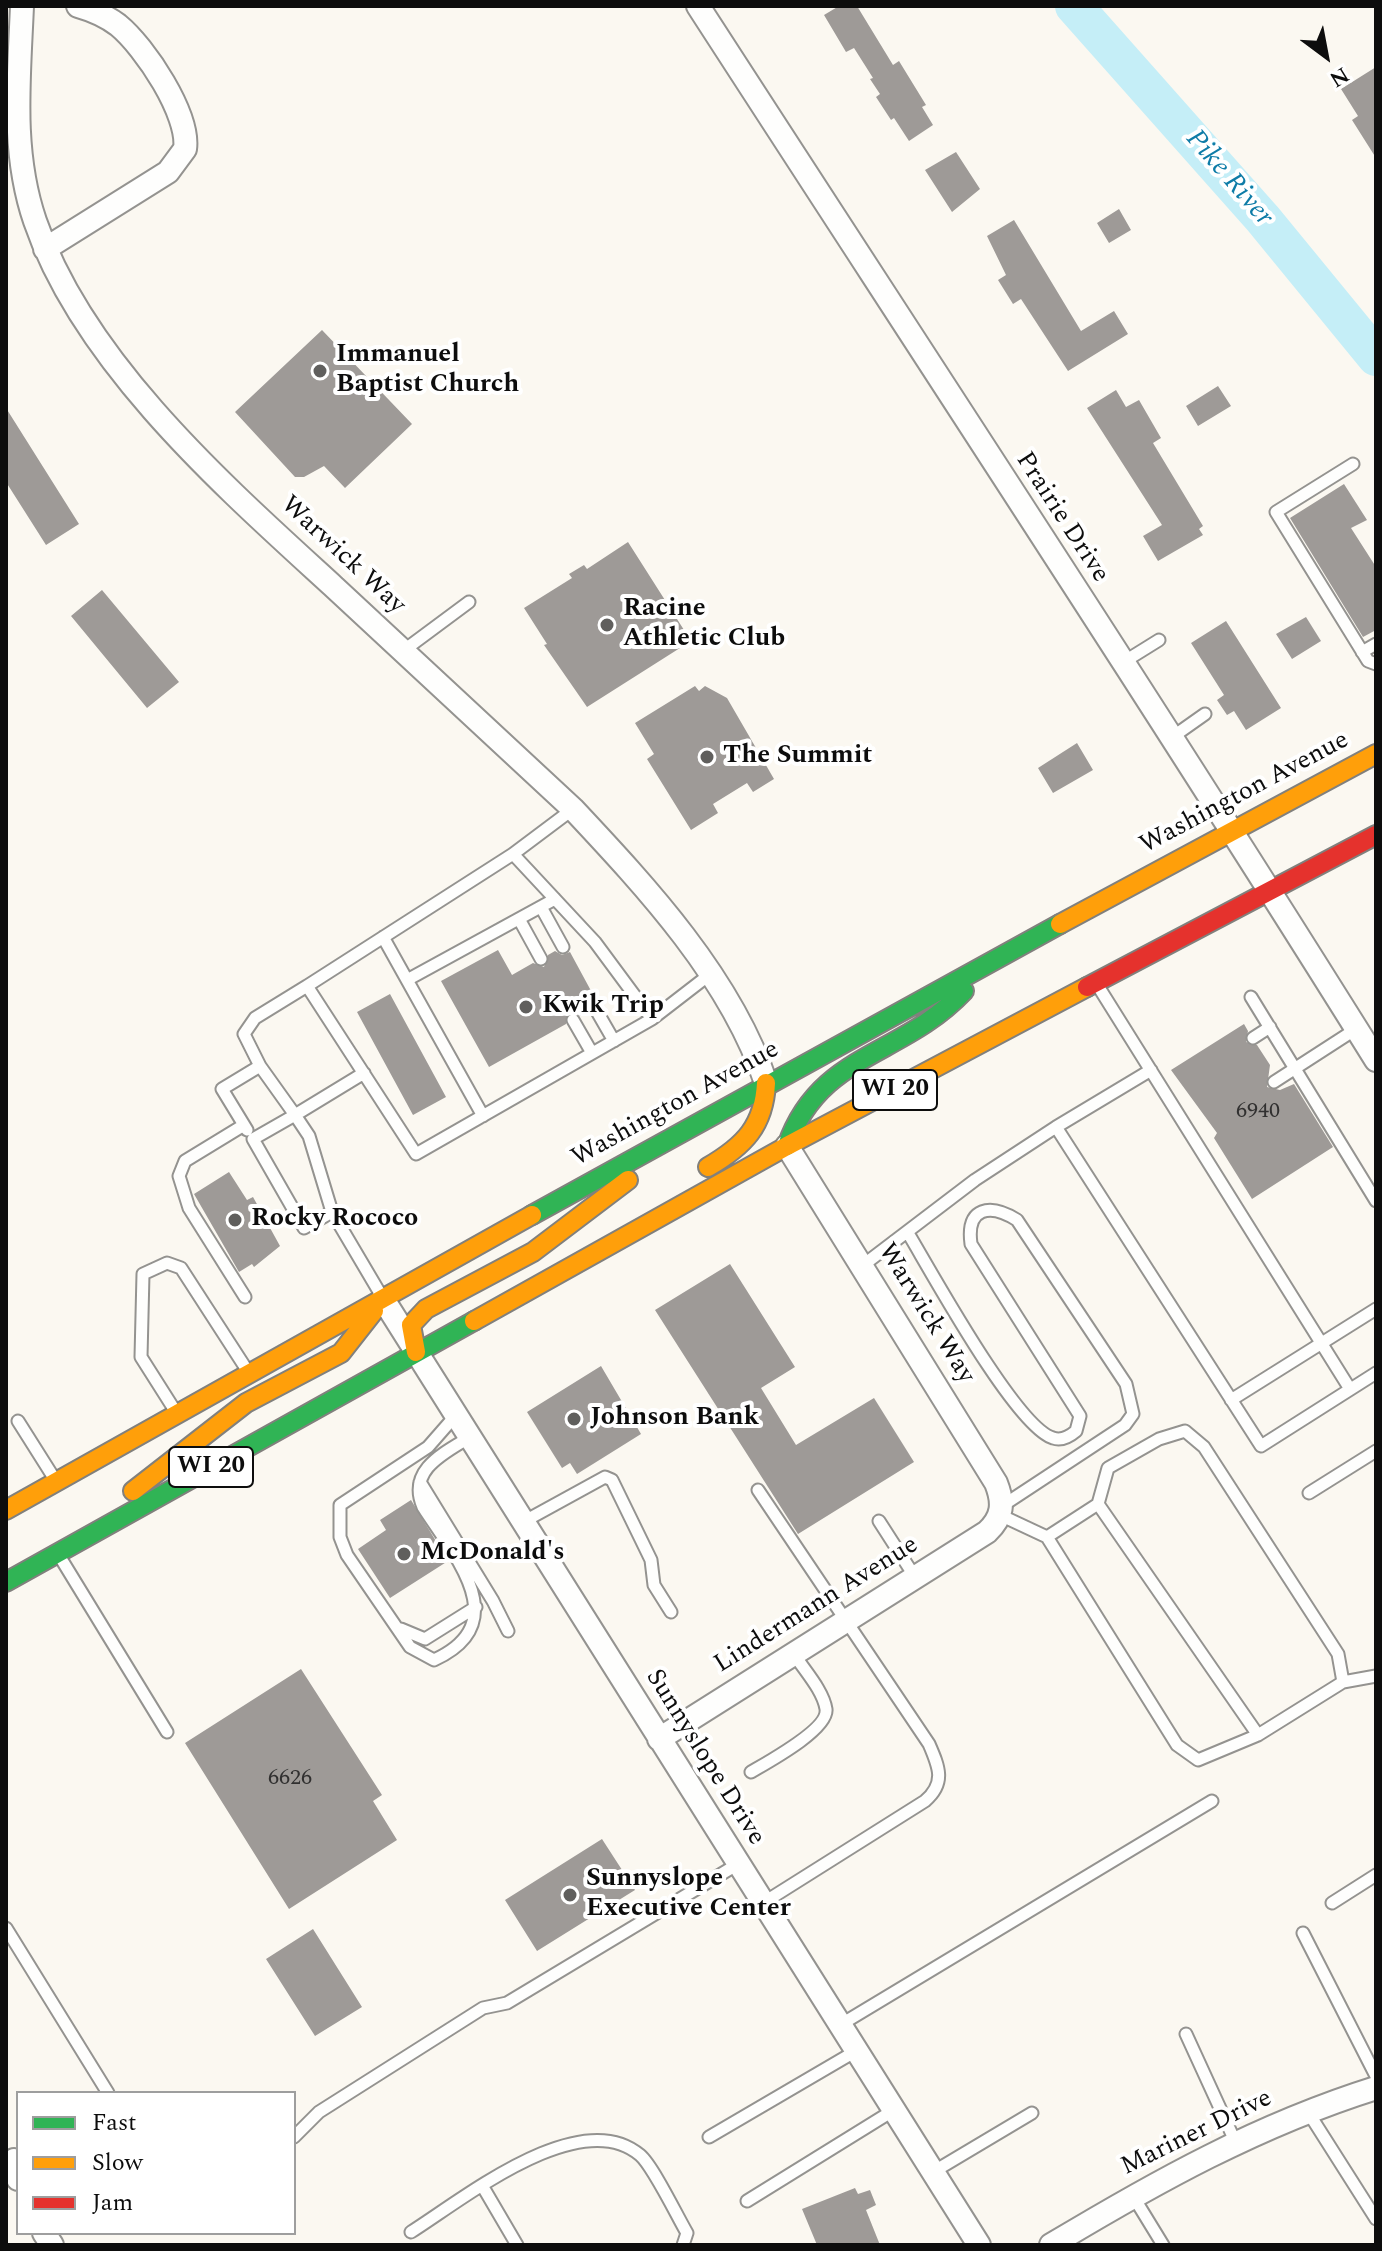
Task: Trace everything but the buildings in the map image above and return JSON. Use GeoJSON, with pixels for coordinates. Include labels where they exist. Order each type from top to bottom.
{"type":"FeatureCollection","features":[{"type":"Feature","properties":{"kind":"main road","name":"Washington Avenue"},"geometry":{"type":"LineString","coordinates":[[6,1510],[766,1083],[1376,754]]}},
{"type":"Feature","properties":{"kind":"main road","name":"WI 20"},"geometry":{"type":"LineString","coordinates":[[6,1582],[787,1146],[1272,893],[1376,835]]}},
{"type":"Feature","properties":{"kind":"main road"},"geometry":{"type":"LineString","coordinates":[[787,1146],[791,1126],[808,1098],[829,1077],[943,1014],[992,960]]}},
{"type":"Feature","properties":{"kind":"main road"},"geometry":{"type":"LineString","coordinates":[[689,1177],[744,1146],[766,1106],[766,1083]]}},
{"type":"Feature","properties":{"kind":"main road"},"geometry":{"type":"LineString","coordinates":[[416,1352],[411,1325],[415,1318],[560,1233],[618,1190],[671,1137]]}},
{"type":"Feature","properties":{"kind":"main road"},"geometry":{"type":"LineString","coordinates":[[578,1262],[591,1237],[599,1230]]}},
{"type":"Feature","properties":{"kind":"main road"},"geometry":{"type":"LineString","coordinates":[[57,1553],[218,1423],[274,1387],[341,1353],[383,1299]]}},
{"type":"Feature","properties":{"kind":"street","name":"Warwick Way"},"geometry":{"type":"LineString","coordinates":[[22,6],[12,140],[45,249],[88,325],[199,461],[573,809],[638,880],[709,975],[755,1050],[766,1083]]}},
{"type":"Feature","properties":{"kind":"street"},"geometry":{"type":"LineString","coordinates":[[45,249],[168,172],[185,149],[187,134],[184,120],[132,38],[101,14],[78,6]]}},
{"type":"Feature","properties":{"kind":"street","name":"Prairie Drive"},"geometry":{"type":"LineString","coordinates":[[698,6],[1121,663],[1232,829],[1376,1060]]}},
{"type":"Feature","properties":{"kind":"street","name":"Warwick Way"},"geometry":{"type":"LineString","coordinates":[[787,1146],[996,1483],[1001,1510]]}},
{"type":"Feature","properties":{"kind":"street","name":"Sunnyslope Drive"},"geometry":{"type":"LineString","coordinates":[[383,1299],[979,2245]]}},
{"type":"Feature","properties":{"kind":"street","name":"Lindermann Avenue"},"geometry":{"type":"LineString","coordinates":[[659,1739],[987,1532],[1001,1510]]}},
{"type":"Feature","properties":{"kind":"street","name":"Mariner Drive"},"geometry":{"type":"LineString","coordinates":[[1051,2245],[1235,2141],[1376,2088]]}},
{"type":"Feature","properties":{"kind":"lane"},"geometry":{"type":"LineString","coordinates":[[1353,464],[1276,512],[1362,652],[1368,661],[1376,664]]}},
{"type":"Feature","properties":{"kind":"lane"},"geometry":{"type":"LineString","coordinates":[[403,651],[469,602]]}},
{"type":"Feature","properties":{"kind":"lane"},"geometry":{"type":"LineString","coordinates":[[1121,663],[1159,640]]}},
{"type":"Feature","properties":{"kind":"lane"},"geometry":{"type":"LineString","coordinates":[[1362,652],[1376,644]]}},
{"type":"Feature","properties":{"kind":"lane"},"geometry":{"type":"LineString","coordinates":[[1170,738],[1205,714]]}},
{"type":"Feature","properties":{"kind":"lane"},"geometry":{"type":"LineString","coordinates":[[383,1299],[332,1212],[309,1136],[260,1066],[244,1034],[255,1018],[513,854],[573,809]]}},
{"type":"Feature","properties":{"kind":"lane"},"geometry":{"type":"LineString","coordinates":[[513,854],[595,942],[652,1019]]}},
{"type":"Feature","properties":{"kind":"lane"},"geometry":{"type":"LineString","coordinates":[[407,980],[555,899]]}},
{"type":"Feature","properties":{"kind":"lane"},"geometry":{"type":"LineString","coordinates":[[541,907],[563,947]]}},
{"type":"Feature","properties":{"kind":"lane"},"geometry":{"type":"LineString","coordinates":[[519,919],[541,959]]}},
{"type":"Feature","properties":{"kind":"lane"},"geometry":{"type":"LineString","coordinates":[[383,937],[483,1116]]}},
{"type":"Feature","properties":{"kind":"lane"},"geometry":{"type":"LineString","coordinates":[[307,986],[416,1154],[652,1019],[709,975]]}},
{"type":"Feature","properties":{"kind":"lane"},"geometry":{"type":"LineString","coordinates":[[1097,984],[1350,1389]]}},
{"type":"Feature","properties":{"kind":"lane"},"geometry":{"type":"LineString","coordinates":[[1251,997],[1333,1138],[1375,1197]]}},
{"type":"Feature","properties":{"kind":"lane"},"geometry":{"type":"LineString","coordinates":[[595,1008],[614,1041]]}},
{"type":"Feature","properties":{"kind":"lane"},"geometry":{"type":"LineString","coordinates":[[573,1020],[592,1053]]}},
{"type":"Feature","properties":{"kind":"lane"},"geometry":{"type":"LineString","coordinates":[[1253,1038],[1270,1027]]}},
{"type":"Feature","properties":{"kind":"lane"},"geometry":{"type":"LineString","coordinates":[[1274,1082],[1356,1029]]}},
{"type":"Feature","properties":{"kind":"lane"},"geometry":{"type":"LineString","coordinates":[[260,1066],[222,1089],[304,1228],[332,1212]]}},
{"type":"Feature","properties":{"kind":"lane"},"geometry":{"type":"LineString","coordinates":[[862,1266],[975,1180],[1151,1070]]}},
{"type":"Feature","properties":{"kind":"lane"},"geometry":{"type":"LineString","coordinates":[[253,1139],[364,1073]]}},
{"type":"Feature","properties":{"kind":"lane"},"geometry":{"type":"LineString","coordinates":[[244,1125],[185,1161],[179,1176],[189,1208],[245,1297]]}},
{"type":"Feature","properties":{"kind":"lane"},"geometry":{"type":"LineString","coordinates":[[1056,1127],[1261,1446],[1376,1373]]}},
{"type":"Feature","properties":{"kind":"lane"},"geometry":{"type":"LineString","coordinates":[[908,1233],[1009,1396],[1038,1429],[1053,1438],[1063,1439],[1076,1431],[1080,1416],[971,1244],[969,1228],[973,1217],[981,1212],[1000,1210],[1017,1220],[1126,1384],[1133,1414],[1125,1425],[1001,1510],[1047,1537],[1177,1745],[1198,1760],[1258,1735],[1343,1682],[1376,1676]]}},
{"type":"Feature","properties":{"kind":"lane"},"geometry":{"type":"LineString","coordinates":[[177,1415],[141,1357],[143,1274],[167,1263],[181,1268],[249,1374]]}},
{"type":"Feature","properties":{"kind":"lane"},"geometry":{"type":"LineString","coordinates":[[1231,1400],[1376,1309]]}},
{"type":"Feature","properties":{"kind":"lane"},"geometry":{"type":"LineString","coordinates":[[456,1415],[428,1447],[340,1505],[340,1537],[347,1555],[410,1647],[434,1660],[464,1642],[476,1606],[467,1578],[423,1507],[419,1497],[420,1482],[435,1458],[470,1437]]}},
{"type":"Feature","properties":{"kind":"lane"},"geometry":{"type":"LineString","coordinates":[[18,1421],[56,1482]]}},
{"type":"Feature","properties":{"kind":"lane"},"geometry":{"type":"LineString","coordinates":[[1047,1537],[1098,1504],[1108,1468],[1159,1439],[1185,1431],[1204,1447],[1338,1654],[1343,1682]]}},
{"type":"Feature","properties":{"kind":"lane"},"geometry":{"type":"LineString","coordinates":[[1309,1493],[1376,1451]]}},
{"type":"Feature","properties":{"kind":"lane"},"geometry":{"type":"LineString","coordinates":[[523,1522],[580,1488],[605,1477],[612,1480],[651,1560],[654,1585],[671,1612]]}},
{"type":"Feature","properties":{"kind":"lane"},"geometry":{"type":"LineString","coordinates":[[420,1482],[486,1589],[508,1631]]}},
{"type":"Feature","properties":{"kind":"lane"},"geometry":{"type":"LineString","coordinates":[[758,1490],[929,1744],[940,1772],[936,1791],[763,1903]]}},
{"type":"Feature","properties":{"kind":"lane"},"geometry":{"type":"LineString","coordinates":[[1098,1504],[1258,1735]]}},
{"type":"Feature","properties":{"kind":"lane"},"geometry":{"type":"LineString","coordinates":[[879,1521],[915,1577]]}},
{"type":"Feature","properties":{"kind":"lane"},"geometry":{"type":"LineString","coordinates":[[57,1553],[167,1732]]}},
{"type":"Feature","properties":{"kind":"lane"},"geometry":{"type":"LineString","coordinates":[[397,1627],[425,1639],[465,1617],[476,1606]]}},
{"type":"Feature","properties":{"kind":"lane"},"geometry":{"type":"LineString","coordinates":[[751,1772],[813,1732],[825,1719],[823,1700],[794,1654]]}},
{"type":"Feature","properties":{"kind":"lane"},"geometry":{"type":"LineString","coordinates":[[840,2025],[1212,1801]]}},
{"type":"Feature","properties":{"kind":"lane"},"geometry":{"type":"LineString","coordinates":[[296,2135],[319,2112],[483,2008],[507,2003],[738,1864]]}},
{"type":"Feature","properties":{"kind":"lane"},"geometry":{"type":"LineString","coordinates":[[1332,1903],[1376,1875]]}},
{"type":"Feature","properties":{"kind":"lane"},"geometry":{"type":"LineString","coordinates":[[6,1928],[107,2091]]}},
{"type":"Feature","properties":{"kind":"lane"},"geometry":{"type":"LineString","coordinates":[[1303,1933],[1376,2076]]}},
{"type":"Feature","properties":{"kind":"lane"},"geometry":{"type":"LineString","coordinates":[[1186,2034],[1235,2141]]}},
{"type":"Feature","properties":{"kind":"lane"},"geometry":{"type":"LineString","coordinates":[[709,2137],[856,2051]]}},
{"type":"Feature","properties":{"kind":"lane"},"geometry":{"type":"LineString","coordinates":[[747,2201],[894,2110]]}},
{"type":"Feature","properties":{"kind":"lane"},"geometry":{"type":"LineString","coordinates":[[1308,2111],[1376,2219]]}},
{"type":"Feature","properties":{"kind":"lane"},"geometry":{"type":"LineString","coordinates":[[933,2172],[1032,2113]]}},
{"type":"Feature","properties":{"kind":"lane"},"geometry":{"type":"LineString","coordinates":[[411,2232],[527,2159],[563,2145],[591,2141],[620,2144],[642,2155],[687,2233],[683,2245]]}},
{"type":"Feature","properties":{"kind":"lane"},"geometry":{"type":"LineString","coordinates":[[483,2187],[517,2245]]}},
{"type":"Feature","properties":{"kind":"lane"},"geometry":{"type":"LineString","coordinates":[[1133,2196],[1163,2245]]}},
{"type":"Feature","properties":{"kind":"waterway","name":"Pike River"},"geometry":{"type":"LineString","coordinates":[[1074,6],[1263,219],[1376,357]]}},
{"type":"Feature","properties":{"kind":"traffic: fast"},"geometry":{"type":"LineString","coordinates":[[532,1215],[1060,924]]}},
{"type":"Feature","properties":{"kind":"traffic: fast"},"geometry":{"type":"LineString","coordinates":[[787,1146],[801,1115],[819,1092],[841,1073],[940,1013],[964,991]]}},
{"type":"Feature","properties":{"kind":"traffic: fast"},"geometry":{"type":"LineString","coordinates":[[6,1582],[474,1321]]}},
{"type":"Feature","properties":{"kind":"traffic: slow"},"geometry":{"type":"LineString","coordinates":[[1060,924],[1376,754]]}},
{"type":"Feature","properties":{"kind":"traffic: slow"},"geometry":{"type":"LineString","coordinates":[[474,1321],[787,1146],[1087,987]]}},
{"type":"Feature","properties":{"kind":"traffic: slow"},"geometry":{"type":"LineString","coordinates":[[708,1167],[742,1143],[750,1133],[761,1111],[766,1083]]}},
{"type":"Feature","properties":{"kind":"traffic: slow"},"geometry":{"type":"LineString","coordinates":[[416,1352],[411,1325],[426,1309],[533,1252],[628,1180]]}},
{"type":"Feature","properties":{"kind":"traffic: slow"},"geometry":{"type":"LineString","coordinates":[[6,1510],[532,1215]]}},
{"type":"Feature","properties":{"kind":"traffic: slow"},"geometry":{"type":"LineString","coordinates":[[133,1491],[246,1403],[341,1353],[374,1311]]}},
{"type":"Feature","properties":{"kind":"traffic: jam"},"geometry":{"type":"LineString","coordinates":[[1087,987],[1376,835]]}},
{"type":"Feature","properties":{"kind":"place","name":"Immanuel Baptist Church"},"geometry":{"type":"Point","coordinates":[320,371]}},
{"type":"Feature","properties":{"kind":"place","name":"Racine Athletic Club"},"geometry":{"type":"Point","coordinates":[607,625]}},
{"type":"Feature","properties":{"kind":"place","name":"The Summit"},"geometry":{"type":"Point","coordinates":[707,757]}},
{"type":"Feature","properties":{"kind":"place","name":"Kwik Trip"},"geometry":{"type":"Point","coordinates":[526,1007]}},
{"type":"Feature","properties":{"kind":"place","name":"Rocky Rococo"},"geometry":{"type":"Point","coordinates":[235,1220]}},
{"type":"Feature","properties":{"kind":"place","name":"Johnson Bank"},"geometry":{"type":"Point","coordinates":[574,1419]}},
{"type":"Feature","properties":{"kind":"place","name":"McDonald's"},"geometry":{"type":"Point","coordinates":[404,1554]}},
{"type":"Feature","properties":{"kind":"place","name":"Sunnyslope Executive Center"},"geometry":{"type":"Point","coordinates":[570,1895]}}]}
